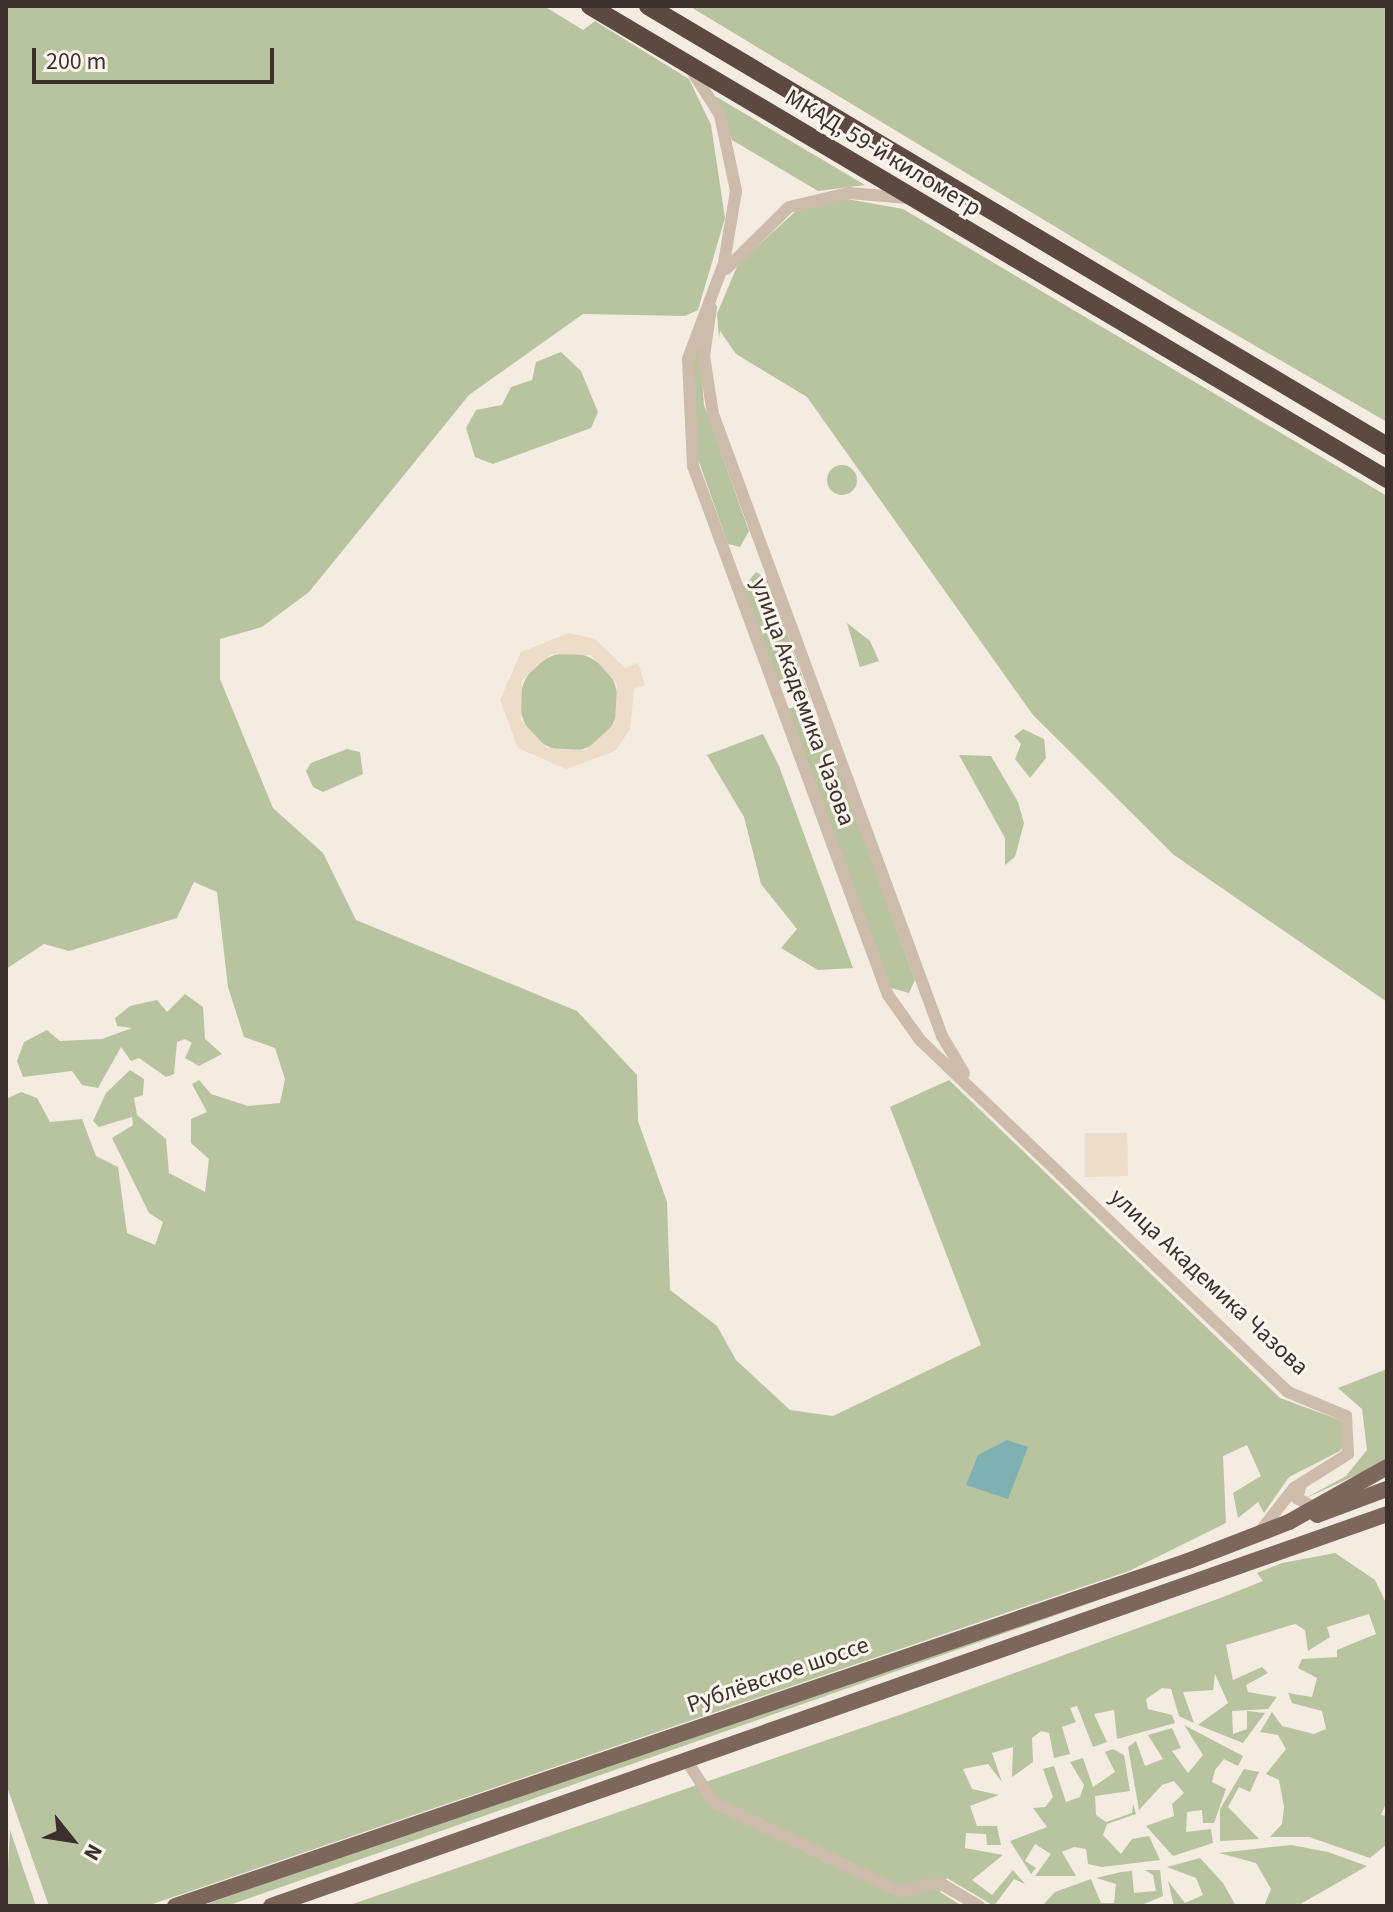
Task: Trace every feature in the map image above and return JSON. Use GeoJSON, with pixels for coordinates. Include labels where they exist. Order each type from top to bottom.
{"type":"FeatureCollection","features":[{"type":"Feature","properties":{"kind":"highway","name":"МКАД, 59-й километр"},"geometry":{"type":"LineString","coordinates":[[590,6],[1387,479]]}},
{"type":"Feature","properties":{"kind":"highway","name":"МКАД, 59-й километр"},"geometry":{"type":"LineString","coordinates":[[648,6],[1387,446]]}},
{"type":"Feature","properties":{"kind":"main road","name":"Рублёвское шоссе"},"geometry":{"type":"LineString","coordinates":[[175,1906],[1258,1534],[1289,1522],[1387,1467]]}},
{"type":"Feature","properties":{"kind":"main road"},"geometry":{"type":"LineString","coordinates":[[1289,1522],[1387,1489]]}},
{"type":"Feature","properties":{"kind":"main road"},"geometry":{"type":"LineString","coordinates":[[1305,1538],[1387,1504]]}},
{"type":"Feature","properties":{"kind":"main road","name":"Рублёвское шоссе"},"geometry":{"type":"LineString","coordinates":[[271,1906],[687,1761],[1305,1538],[1387,1514]]}},
{"type":"Feature","properties":{"kind":"street","name":"улица Академика Чазова"},"geometry":{"type":"LineString","coordinates":[[687,65],[720,115],[734,170],[735,216],[716,286],[704,356],[713,414],[942,1036],[982,1095]]}},
{"type":"Feature","properties":{"kind":"street","name":"улица Академика Чазова"},"geometry":{"type":"LineString","coordinates":[[912,198],[849,193],[789,207],[758,230],[716,286],[688,359],[693,466],[888,995],[920,1040],[982,1095],[1288,1392],[1346,1416],[1348,1454],[1301,1484],[1258,1534]]}},
{"type":"Feature","properties":{"kind":"street"},"geometry":{"type":"LineString","coordinates":[[1301,1484],[1297,1498],[1315,1508]]}},
{"type":"Feature","properties":{"kind":"street"},"geometry":{"type":"LineString","coordinates":[[687,1761],[713,1802],[899,1891],[940,1883],[979,1906]]}},
{"type":"Feature","properties":{"kind":"green space"},"geometry":{"type":"Polygon","coordinates":[[[6,6],[544,6],[583,30],[595,21],[689,79],[711,125],[725,218],[698,310],[685,316],[583,314],[469,395],[309,592],[262,627],[220,639],[220,679],[273,808],[323,853],[356,920],[577,1011],[637,1075],[638,1121],[667,1202],[670,1290],[717,1326],[736,1360],[790,1410],[833,1416],[981,1345],[890,1107],[949,1080],[1280,1398],[1340,1420],[1346,1440],[1340,1451],[1289,1477],[1264,1513],[1258,1502],[1238,1518],[1233,1493],[1261,1476],[1247,1445],[1223,1456],[1226,1523],[1129,1571],[147,1906],[49,1906],[6,1784],[6,1099],[21,1092],[37,1098],[50,1122],[82,1119],[96,1156],[118,1167],[127,1233],[155,1245],[163,1222],[149,1213],[112,1138],[133,1125],[132,1117],[99,1127],[93,1121],[106,1093],[130,1070],[144,1079],[143,1095],[134,1098],[137,1115],[166,1139],[169,1173],[205,1192],[209,1159],[191,1143],[191,1119],[207,1112],[192,1084],[199,1080],[211,1094],[248,1106],[280,1103],[285,1079],[275,1048],[244,1037],[228,987],[217,892],[194,882],[177,918],[69,951],[44,944],[6,969],[6,6]]]}},
{"type":"Feature","properties":{"kind":"green space"},"geometry":{"type":"Polygon","coordinates":[[[689,6],[1387,6],[1387,422],[1190,308],[689,6]]]}},
{"type":"Feature","properties":{"kind":"green space"},"geometry":{"type":"Polygon","coordinates":[[[715,96],[865,185],[818,191],[732,140],[715,96]]]}},
{"type":"Feature","properties":{"kind":"green space"},"geometry":{"type":"Polygon","coordinates":[[[847,199],[903,209],[1387,496],[1387,1002],[1174,855],[1033,715],[807,397],[736,354],[720,331],[719,338],[717,314],[738,264],[796,211],[847,199]]]}},
{"type":"Feature","properties":{"kind":"green space"},"geometry":{"type":"Polygon","coordinates":[[[699,343],[704,405],[749,531],[740,547],[728,544],[696,453],[692,365],[699,343]]]}},
{"type":"Feature","properties":{"kind":"green space"},"geometry":{"type":"Polygon","coordinates":[[[561,352],[581,371],[598,412],[591,428],[493,464],[475,457],[466,428],[476,410],[502,405],[511,387],[532,380],[536,362],[561,352]]]}},
{"type":"Feature","properties":{"kind":"green space"},"geometry":{"type":"Polygon","coordinates":[[[842,465],[853,469],[857,480],[853,491],[842,495],[831,491],[827,480],[831,469],[842,465]]]}},
{"type":"Feature","properties":{"kind":"green space"},"geometry":{"type":"Polygon","coordinates":[[[756,572],[768,579],[811,701],[777,680],[743,588],[756,572]]]}},
{"type":"Feature","properties":{"kind":"green space"},"geometry":{"type":"Polygon","coordinates":[[[847,623],[870,641],[879,661],[860,667],[847,623]]]}},
{"type":"Feature","properties":{"kind":"green space"},"geometry":{"type":"Polygon","coordinates":[[[569,653],[596,661],[610,675],[618,702],[610,729],[596,743],[569,751],[542,743],[528,729],[520,702],[528,675],[542,661],[569,653]]]}},
{"type":"Feature","properties":{"kind":"green space"},"geometry":{"type":"Polygon","coordinates":[[[797,706],[822,724],[915,980],[909,993],[891,988],[788,709],[797,706]]]}},
{"type":"Feature","properties":{"kind":"green space"},"geometry":{"type":"Polygon","coordinates":[[[1023,729],[1044,739],[1046,758],[1030,778],[1015,759],[1021,744],[1014,736],[1023,729]]]}},
{"type":"Feature","properties":{"kind":"green space"},"geometry":{"type":"Polygon","coordinates":[[[763,734],[779,766],[853,968],[818,970],[781,948],[797,929],[761,884],[744,817],[707,755],[763,734]]]}},
{"type":"Feature","properties":{"kind":"green space"},"geometry":{"type":"Polygon","coordinates":[[[347,749],[360,752],[363,774],[323,792],[313,787],[306,771],[311,763],[347,749]]]}},
{"type":"Feature","properties":{"kind":"green space"},"geometry":{"type":"Polygon","coordinates":[[[959,755],[991,756],[1018,802],[1024,823],[1015,857],[1005,865],[1005,838],[959,755]]]}},
{"type":"Feature","properties":{"kind":"green space"},"geometry":{"type":"Polygon","coordinates":[[[185,994],[203,1007],[205,1039],[222,1054],[199,1066],[185,1058],[192,1043],[185,1039],[177,1042],[174,1074],[166,1077],[139,1058],[131,1061],[121,1047],[98,1088],[82,1085],[72,1071],[23,1077],[17,1061],[24,1042],[47,1030],[60,1041],[102,1039],[132,1028],[117,1026],[115,1018],[130,1006],[157,1000],[167,1012],[185,994]]]}},
{"type":"Feature","properties":{"kind":"green space"},"geometry":{"type":"Polygon","coordinates":[[[1387,1369],[1387,1461],[1304,1499],[1346,1476],[1367,1450],[1362,1409],[1338,1388],[1387,1369]]]}},
{"type":"Feature","properties":{"kind":"green space"},"geometry":{"type":"Polygon","coordinates":[[[1335,1553],[1375,1580],[1387,1605],[1387,1801],[1381,1815],[1387,1816],[1387,1844],[1370,1858],[1309,1837],[1270,1837],[1282,1824],[1284,1807],[1279,1780],[1266,1774],[1286,1749],[1278,1735],[1260,1732],[1272,1712],[1282,1726],[1314,1734],[1326,1729],[1322,1711],[1292,1703],[1288,1693],[1312,1697],[1317,1678],[1298,1668],[1302,1659],[1337,1657],[1337,1650],[1376,1634],[1369,1614],[1327,1627],[1330,1637],[1308,1651],[1305,1630],[1295,1624],[1226,1645],[1233,1680],[1262,1667],[1268,1673],[1246,1685],[1248,1692],[1277,1697],[1268,1709],[1232,1711],[1233,1734],[1247,1729],[1247,1711],[1265,1713],[1243,1743],[1198,1725],[1228,1703],[1215,1674],[1213,1690],[1183,1692],[1194,1723],[1179,1716],[1171,1689],[1162,1688],[1146,1699],[1148,1709],[1172,1715],[1175,1723],[1117,1739],[1114,1710],[1094,1714],[1107,1742],[1093,1747],[1077,1706],[1070,1708],[1076,1722],[1062,1727],[1070,1754],[1054,1758],[1049,1733],[1041,1731],[1032,1738],[1033,1762],[1012,1777],[1013,1747],[992,1753],[1002,1782],[988,1764],[963,1769],[972,1789],[999,1795],[970,1806],[977,1826],[997,1826],[1001,1845],[987,1845],[986,1834],[966,1833],[965,1848],[1003,1855],[972,1880],[992,1895],[1013,1870],[1025,1884],[1014,1879],[994,1906],[947,1878],[940,1892],[962,1906],[347,1906],[908,1712],[1223,1597],[1263,1581],[1257,1573],[1282,1563],[1335,1553]]]}},
{"type":"Feature","properties":{"kind":"green space"},"geometry":{"type":"Polygon","coordinates":[[[1108,1597],[227,1906],[202,1906],[397,1835],[1108,1597]]]}},
{"type":"Feature","properties":{"kind":"green space"},"geometry":{"type":"Polygon","coordinates":[[[1184,1725],[1243,1756],[1238,1766],[1224,1759],[1215,1770],[1212,1782],[1226,1789],[1214,1823],[1203,1823],[1202,1810],[1187,1812],[1186,1832],[1211,1829],[1213,1843],[1173,1856],[1146,1826],[1174,1816],[1172,1804],[1184,1793],[1174,1781],[1162,1785],[1139,1810],[1128,1747],[1136,1741],[1145,1766],[1163,1759],[1148,1735],[1172,1728],[1181,1748],[1172,1751],[1188,1773],[1203,1755],[1184,1725]]]}},
{"type":"Feature","properties":{"kind":"green space"},"geometry":{"type":"Polygon","coordinates":[[[1113,1749],[1124,1755],[1130,1791],[1095,1796],[1096,1815],[1106,1822],[1132,1813],[1133,1804],[1136,1814],[1107,1824],[1103,1835],[1121,1854],[1132,1839],[1149,1836],[1160,1860],[1102,1867],[1088,1864],[1086,1849],[1074,1847],[1062,1852],[1076,1876],[1035,1876],[1051,1854],[1035,1844],[1025,1861],[1036,1868],[1031,1874],[1010,1841],[1047,1827],[1033,1808],[1045,1807],[1053,1797],[1043,1769],[1054,1766],[1066,1802],[1080,1797],[1084,1785],[1070,1762],[1083,1758],[1093,1787],[1115,1772],[1105,1752],[1113,1749]]]}},
{"type":"Feature","properties":{"kind":"green space"},"geometry":{"type":"Polygon","coordinates":[[[1244,1769],[1259,1772],[1250,1792],[1239,1787],[1228,1807],[1259,1839],[1220,1841],[1220,1809],[1244,1769]]]}},
{"type":"Feature","properties":{"kind":"green space"},"geometry":{"type":"Polygon","coordinates":[[[10,1830],[36,1906],[6,1906],[10,1830]]]}},
{"type":"Feature","properties":{"kind":"green space"},"geometry":{"type":"Polygon","coordinates":[[[1291,1845],[1328,1852],[1367,1866],[1297,1906],[1264,1906],[1271,1889],[1256,1863],[1219,1853],[1291,1845]]]}},
{"type":"Feature","properties":{"kind":"green space"},"geometry":{"type":"Polygon","coordinates":[[[1200,1858],[1223,1883],[1236,1906],[1174,1906],[1168,1881],[1185,1903],[1203,1895],[1196,1878],[1167,1867],[1200,1858]]]}},
{"type":"Feature","properties":{"kind":"green space"},"geometry":{"type":"Polygon","coordinates":[[[1145,1870],[1160,1870],[1163,1896],[1139,1906],[1042,1906],[1055,1892],[1091,1879],[1101,1903],[1114,1903],[1116,1884],[1096,1878],[1121,1872],[1132,1871],[1134,1893],[1156,1891],[1153,1875],[1145,1870]]]}},
{"type":"Feature","properties":{"kind":"shaded area"},"geometry":{"type":"Polygon","coordinates":[[[569,633],[595,639],[625,668],[638,663],[645,685],[634,689],[630,729],[615,751],[566,769],[518,748],[500,700],[521,652],[569,633]],[[551,654],[522,680],[521,720],[547,748],[586,750],[615,723],[617,684],[591,655],[551,654]]]}},
{"type":"Feature","properties":{"kind":"shaded area"},"geometry":{"type":"Polygon","coordinates":[[[1085,1133],[1127,1133],[1128,1176],[1085,1177],[1085,1133]]]}},
{"type":"Feature","properties":{"kind":"water"},"geometry":{"type":"Polygon","coordinates":[[[1007,1440],[1028,1447],[1008,1499],[966,1485],[978,1455],[1007,1440]]]}}]}
